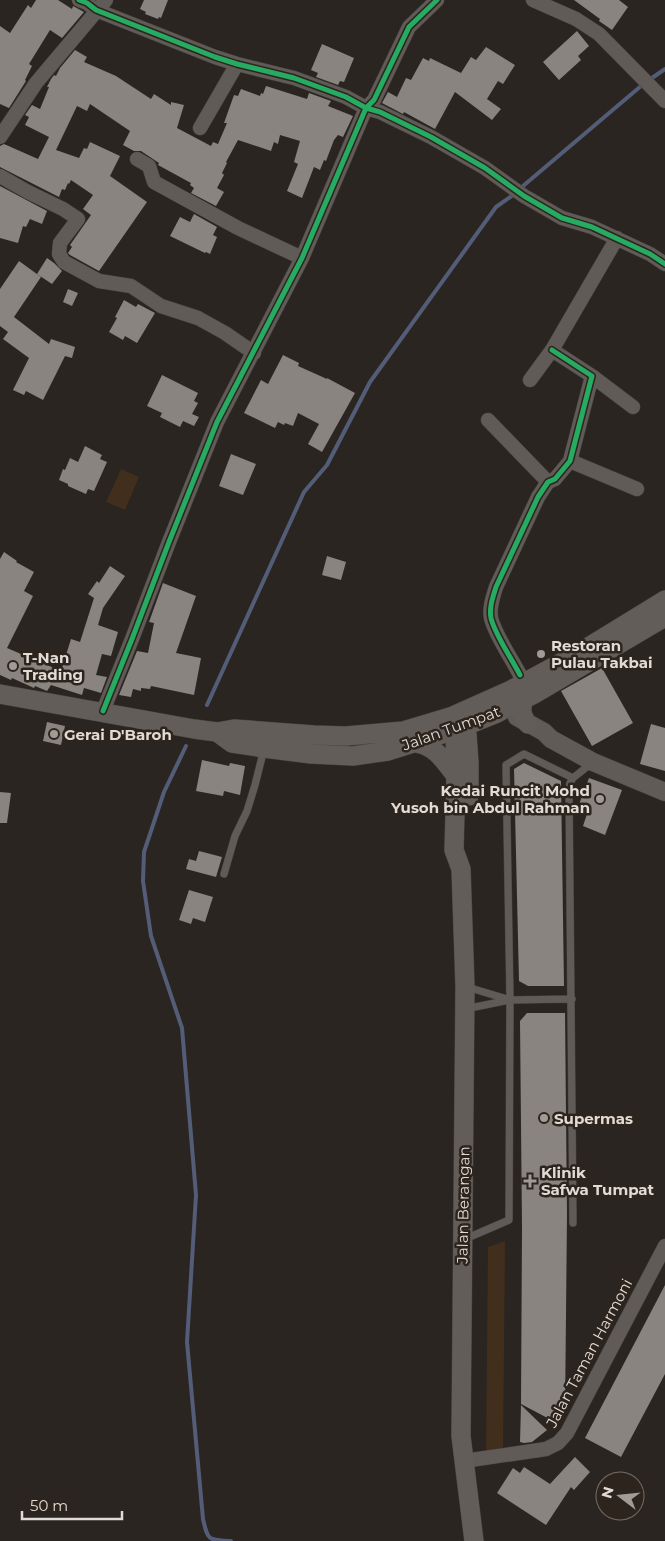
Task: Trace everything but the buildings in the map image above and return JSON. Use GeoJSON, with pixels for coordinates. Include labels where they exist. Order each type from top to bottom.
{"type":"FeatureCollection","features":[{"type":"Feature","properties":{"kind":"main road","name":"Jalan Tumpat"},"geometry":{"type":"LineString","coordinates":[[493,708],[665,600]]}},
{"type":"Feature","properties":{"kind":"main road","name":"Jalan Tumpat"},"geometry":{"type":"LineString","coordinates":[[217,732],[232,743],[311,754],[353,756],[388,751],[410,737],[493,708],[523,700],[665,617]]}},
{"type":"Feature","properties":{"kind":"main road"},"geometry":{"type":"LineString","coordinates":[[410,737],[520,675],[577,654]]}},
{"type":"Feature","properties":{"kind":"main road","name":"Jalan Tumpat"},"geometry":{"type":"LineString","coordinates":[[0,694],[217,732],[234,729],[314,735],[410,737]]}},
{"type":"Feature","properties":{"kind":"main road"},"geometry":{"type":"LineString","coordinates":[[523,700],[522,717],[528,724]]}},
{"type":"Feature","properties":{"kind":"main road"},"geometry":{"type":"LineString","coordinates":[[410,737],[426,744],[463,770],[493,708]]}},
{"type":"Feature","properties":{"kind":"main road","name":"Jalan Berangan"},"geometry":{"type":"LineString","coordinates":[[460,721],[463,770],[454,850],[461,869],[465,987],[462,1436],[474,1541]]}},
{"type":"Feature","properties":{"kind":"street"},"geometry":{"type":"LineString","coordinates":[[79,0],[101,5],[237,64],[294,78],[380,112],[485,168],[524,196],[562,218],[592,227],[617,238],[650,254],[665,264]]}},
{"type":"Feature","properties":{"kind":"street"},"geometry":{"type":"LineString","coordinates":[[102,712],[217,422],[302,258],[366,108],[374,100],[409,27],[437,0]]}},
{"type":"Feature","properties":{"kind":"street"},"geometry":{"type":"LineString","coordinates":[[533,0],[576,19],[599,34],[663,95]]}},
{"type":"Feature","properties":{"kind":"street"},"geometry":{"type":"LineString","coordinates":[[0,138],[36,83],[101,5]]}},
{"type":"Feature","properties":{"kind":"street"},"geometry":{"type":"LineString","coordinates":[[200,128],[237,64]]}},
{"type":"Feature","properties":{"kind":"street"},"geometry":{"type":"LineString","coordinates":[[137,159],[149,166],[154,182],[231,224],[302,258]]}},
{"type":"Feature","properties":{"kind":"street"},"geometry":{"type":"LineString","coordinates":[[0,176],[63,209],[78,219],[60,243],[60,254],[64,262],[99,281],[130,286],[161,306],[198,318],[225,333],[254,353]]}},
{"type":"Feature","properties":{"kind":"street"},"geometry":{"type":"LineString","coordinates":[[530,380],[552,350],[617,238]]}},
{"type":"Feature","properties":{"kind":"street"},"geometry":{"type":"LineString","coordinates":[[552,350],[592,376],[632,407]]}},
{"type":"Feature","properties":{"kind":"street"},"geometry":{"type":"LineString","coordinates":[[520,675],[495,629],[491,618],[491,602],[524,524],[538,497],[548,482],[555,478],[570,461],[592,376]]}},
{"type":"Feature","properties":{"kind":"street"},"geometry":{"type":"LineString","coordinates":[[488,420],[548,482]]}},
{"type":"Feature","properties":{"kind":"street"},"geometry":{"type":"LineString","coordinates":[[570,461],[637,489]]}},
{"type":"Feature","properties":{"kind":"street"},"geometry":{"type":"LineString","coordinates":[[493,708],[544,732],[550,739],[594,762],[665,792]]}},
{"type":"Feature","properties":{"kind":"street"},"geometry":{"type":"LineString","coordinates":[[493,708],[518,728],[541,739],[550,739]]}},
{"type":"Feature","properties":{"kind":"street","name":"Jalan Taman Harmoni"},"geometry":{"type":"LineString","coordinates":[[464,1461],[546,1449],[558,1443],[567,1434],[665,1246]]}},
{"type":"Feature","properties":{"kind":"lane"},"geometry":{"type":"LineString","coordinates":[[224,874],[235,836],[247,811],[255,786],[264,748]]}},
{"type":"Feature","properties":{"kind":"lane"},"geometry":{"type":"LineString","coordinates":[[462,1240],[509,1220],[510,1000],[506,765],[524,754],[573,778]]}},
{"type":"Feature","properties":{"kind":"lane"},"geometry":{"type":"LineString","coordinates":[[574,1223],[569,790],[573,778],[594,762]]}},
{"type":"Feature","properties":{"kind":"lane"},"geometry":{"type":"LineString","coordinates":[[465,987],[510,1000]]}},
{"type":"Feature","properties":{"kind":"lane"},"geometry":{"type":"LineString","coordinates":[[465,1009],[510,1000],[572,999]]}},
{"type":"Feature","properties":{"kind":"shaded area"},"geometry":{"type":"Polygon","coordinates":[[[121,469],[139,477],[125,510],[106,502],[121,469]]]}},
{"type":"Feature","properties":{"kind":"shaded area"},"geometry":{"type":"Polygon","coordinates":[[[505,1241],[503,1452],[486,1453],[488,1247],[505,1241]]]}},
{"type":"Feature","properties":{"kind":"waterway"},"geometry":{"type":"LineString","coordinates":[[652,78],[665,69]]}},
{"type":"Feature","properties":{"kind":"waterway"},"geometry":{"type":"LineString","coordinates":[[523,186],[641,86]]}},
{"type":"Feature","properties":{"kind":"waterway"},"geometry":{"type":"LineString","coordinates":[[207,705],[304,492],[327,465],[370,382],[496,207],[513,195]]}},
{"type":"Feature","properties":{"kind":"waterway"},"geometry":{"type":"LineString","coordinates":[[186,746],[164,792],[144,852],[143,881],[151,936],[182,1028],[196,1195],[187,1342],[203,1519],[206,1532],[210,1538],[231,1541]]}},
{"type":"Feature","properties":{"kind":"cycle path"},"geometry":{"type":"LineString","coordinates":[[79,0],[96,10],[215,57],[294,78],[380,112],[431,137],[485,168],[524,196],[562,218],[592,227],[650,254],[665,264]]}},
{"type":"Feature","properties":{"kind":"cycle path"},"geometry":{"type":"LineString","coordinates":[[103,711],[217,422],[302,258],[366,108],[374,100],[409,27],[437,0]]}},
{"type":"Feature","properties":{"kind":"cycle path"},"geometry":{"type":"LineString","coordinates":[[520,675],[493,625],[491,618],[492,602],[496,587],[538,497],[548,482],[555,479],[570,461],[592,376],[552,350]]}},
{"type":"Feature","properties":{"kind":"place","name":"Restoran Pulau Takbai"},"geometry":{"type":"Point","coordinates":[541,654]}},
{"type":"Feature","properties":{"kind":"place","name":"T-Nan Trading"},"geometry":{"type":"Point","coordinates":[13,666]}},
{"type":"Feature","properties":{"kind":"place","name":"Gerai D'Baroh"},"geometry":{"type":"Point","coordinates":[54,734]}},
{"type":"Feature","properties":{"kind":"place","name":"Kedai Runcit Mohd Yusoh bin Abdul Rahman"},"geometry":{"type":"Point","coordinates":[600,799]}},
{"type":"Feature","properties":{"kind":"place","name":"Supermas"},"geometry":{"type":"Point","coordinates":[544,1118]}},
{"type":"Feature","properties":{"kind":"place","name":"Klinik Safwa Tumpat"},"geometry":{"type":"Point","coordinates":[530,1181]}}]}
